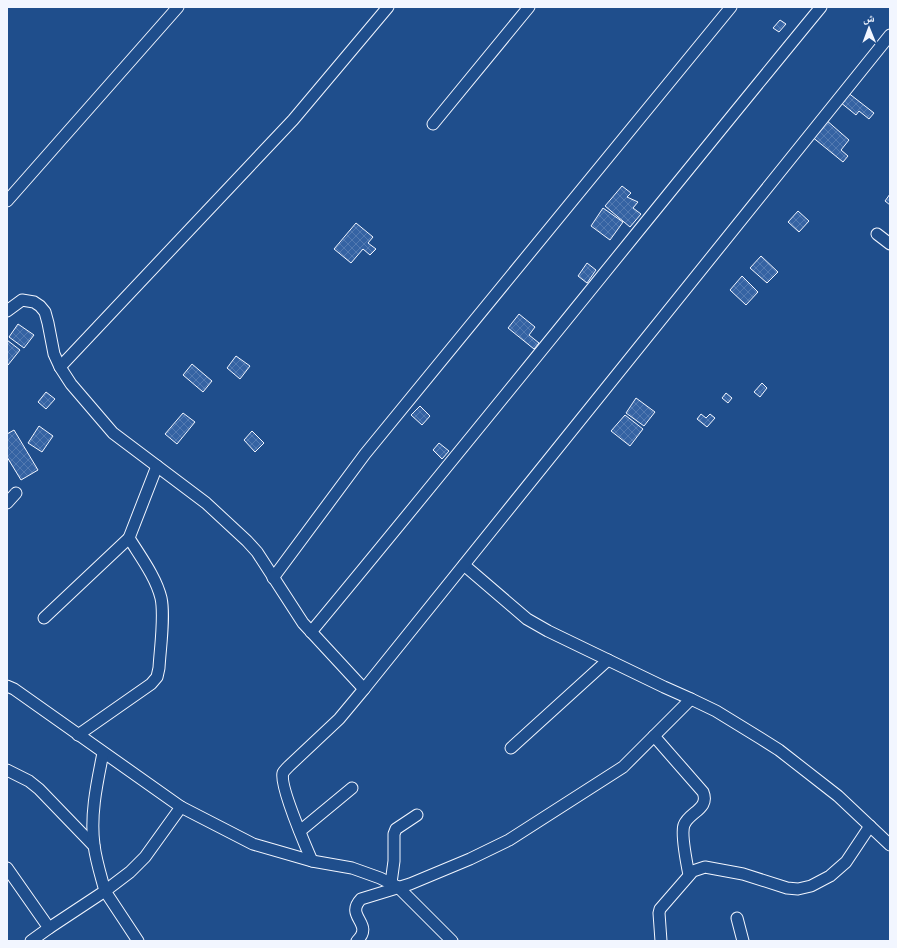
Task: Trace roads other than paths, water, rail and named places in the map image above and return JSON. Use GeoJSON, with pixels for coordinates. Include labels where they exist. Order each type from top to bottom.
{"type":"FeatureCollection","features":[{"type":"Feature","properties":{"kind":"street"},"geometry":{"type":"LineString","coordinates":[[7,201],[178,7]]}},
{"type":"Feature","properties":{"kind":"street"},"geometry":{"type":"LineString","coordinates":[[60,367],[293,120],[388,7]]}},
{"type":"Feature","properties":{"kind":"street"},"geometry":{"type":"LineString","coordinates":[[433,124],[529,7]]}},
{"type":"Feature","properties":{"kind":"street"},"geometry":{"type":"LineString","coordinates":[[273,578],[365,454],[731,7]]}},
{"type":"Feature","properties":{"kind":"street"},"geometry":{"type":"LineString","coordinates":[[311,632],[424,496],[664,198],[821,7]]}},
{"type":"Feature","properties":{"kind":"street"},"geometry":{"type":"LineString","coordinates":[[312,861],[285,788],[283,773],[339,719],[364,689],[890,35]]}},
{"type":"Feature","properties":{"kind":"street"},"geometry":{"type":"LineString","coordinates":[[876,234],[890,244]]}},
{"type":"Feature","properties":{"kind":"street"},"geometry":{"type":"LineString","coordinates":[[7,311],[22,300],[34,302],[40,306],[45,312],[54,354],[71,384],[113,433],[206,503],[247,541],[257,552],[303,623],[364,689]]}},
{"type":"Feature","properties":{"kind":"street"},"geometry":{"type":"LineString","coordinates":[[44,618],[129,538],[157,466]]}},
{"type":"Feature","properties":{"kind":"street"},"geometry":{"type":"LineString","coordinates":[[7,503],[16,493]]}},
{"type":"Feature","properties":{"kind":"street"},"geometry":{"type":"LineString","coordinates":[[78,735],[151,684],[157,677],[159,668],[162,611],[161,598],[157,585],[129,538]]}},
{"type":"Feature","properties":{"kind":"street"},"geometry":{"type":"LineString","coordinates":[[464,565],[527,619],[548,631],[664,688],[691,699],[736,723],[779,750],[838,796],[890,845]]}},
{"type":"Feature","properties":{"kind":"street"},"geometry":{"type":"LineString","coordinates":[[511,748],[608,660]]}},
{"type":"Feature","properties":{"kind":"street"},"geometry":{"type":"LineString","coordinates":[[7,686],[181,807],[253,844],[312,861],[352,868],[395,885],[452,941]]}},
{"type":"Feature","properties":{"kind":"street"},"geometry":{"type":"LineString","coordinates":[[357,941],[363,935],[364,930],[356,913],[357,903],[361,899],[395,885],[431,875],[509,840],[623,767],[691,699]]}},
{"type":"Feature","properties":{"kind":"street"},"geometry":{"type":"LineString","coordinates":[[654,736],[703,792],[705,797],[704,802],[684,824],[683,832],[689,875]]}},
{"type":"Feature","properties":{"kind":"street"},"geometry":{"type":"LineString","coordinates":[[103,753],[93,803],[94,846],[105,891],[138,941]]}},
{"type":"Feature","properties":{"kind":"street"},"geometry":{"type":"LineString","coordinates":[[7,770],[29,781],[39,789],[94,846]]}},
{"type":"Feature","properties":{"kind":"street"},"geometry":{"type":"LineString","coordinates":[[300,831],[352,788]]}},
{"type":"Feature","properties":{"kind":"street"},"geometry":{"type":"LineString","coordinates":[[31,941],[105,891],[130,872],[145,857],[181,807]]}},
{"type":"Feature","properties":{"kind":"street"},"geometry":{"type":"LineString","coordinates":[[395,885],[394,834],[396,829],[417,815]]}},
{"type":"Feature","properties":{"kind":"street"},"geometry":{"type":"LineString","coordinates":[[661,941],[660,909],[693,871],[705,867],[743,874],[777,886],[798,890],[811,886],[830,876],[846,862],[870,826]]}},
{"type":"Feature","properties":{"kind":"street"},"geometry":{"type":"LineString","coordinates":[[8,874],[49,928]]}},
{"type":"Feature","properties":{"kind":"street"},"geometry":{"type":"LineString","coordinates":[[737,918],[743,941]]}}]}
